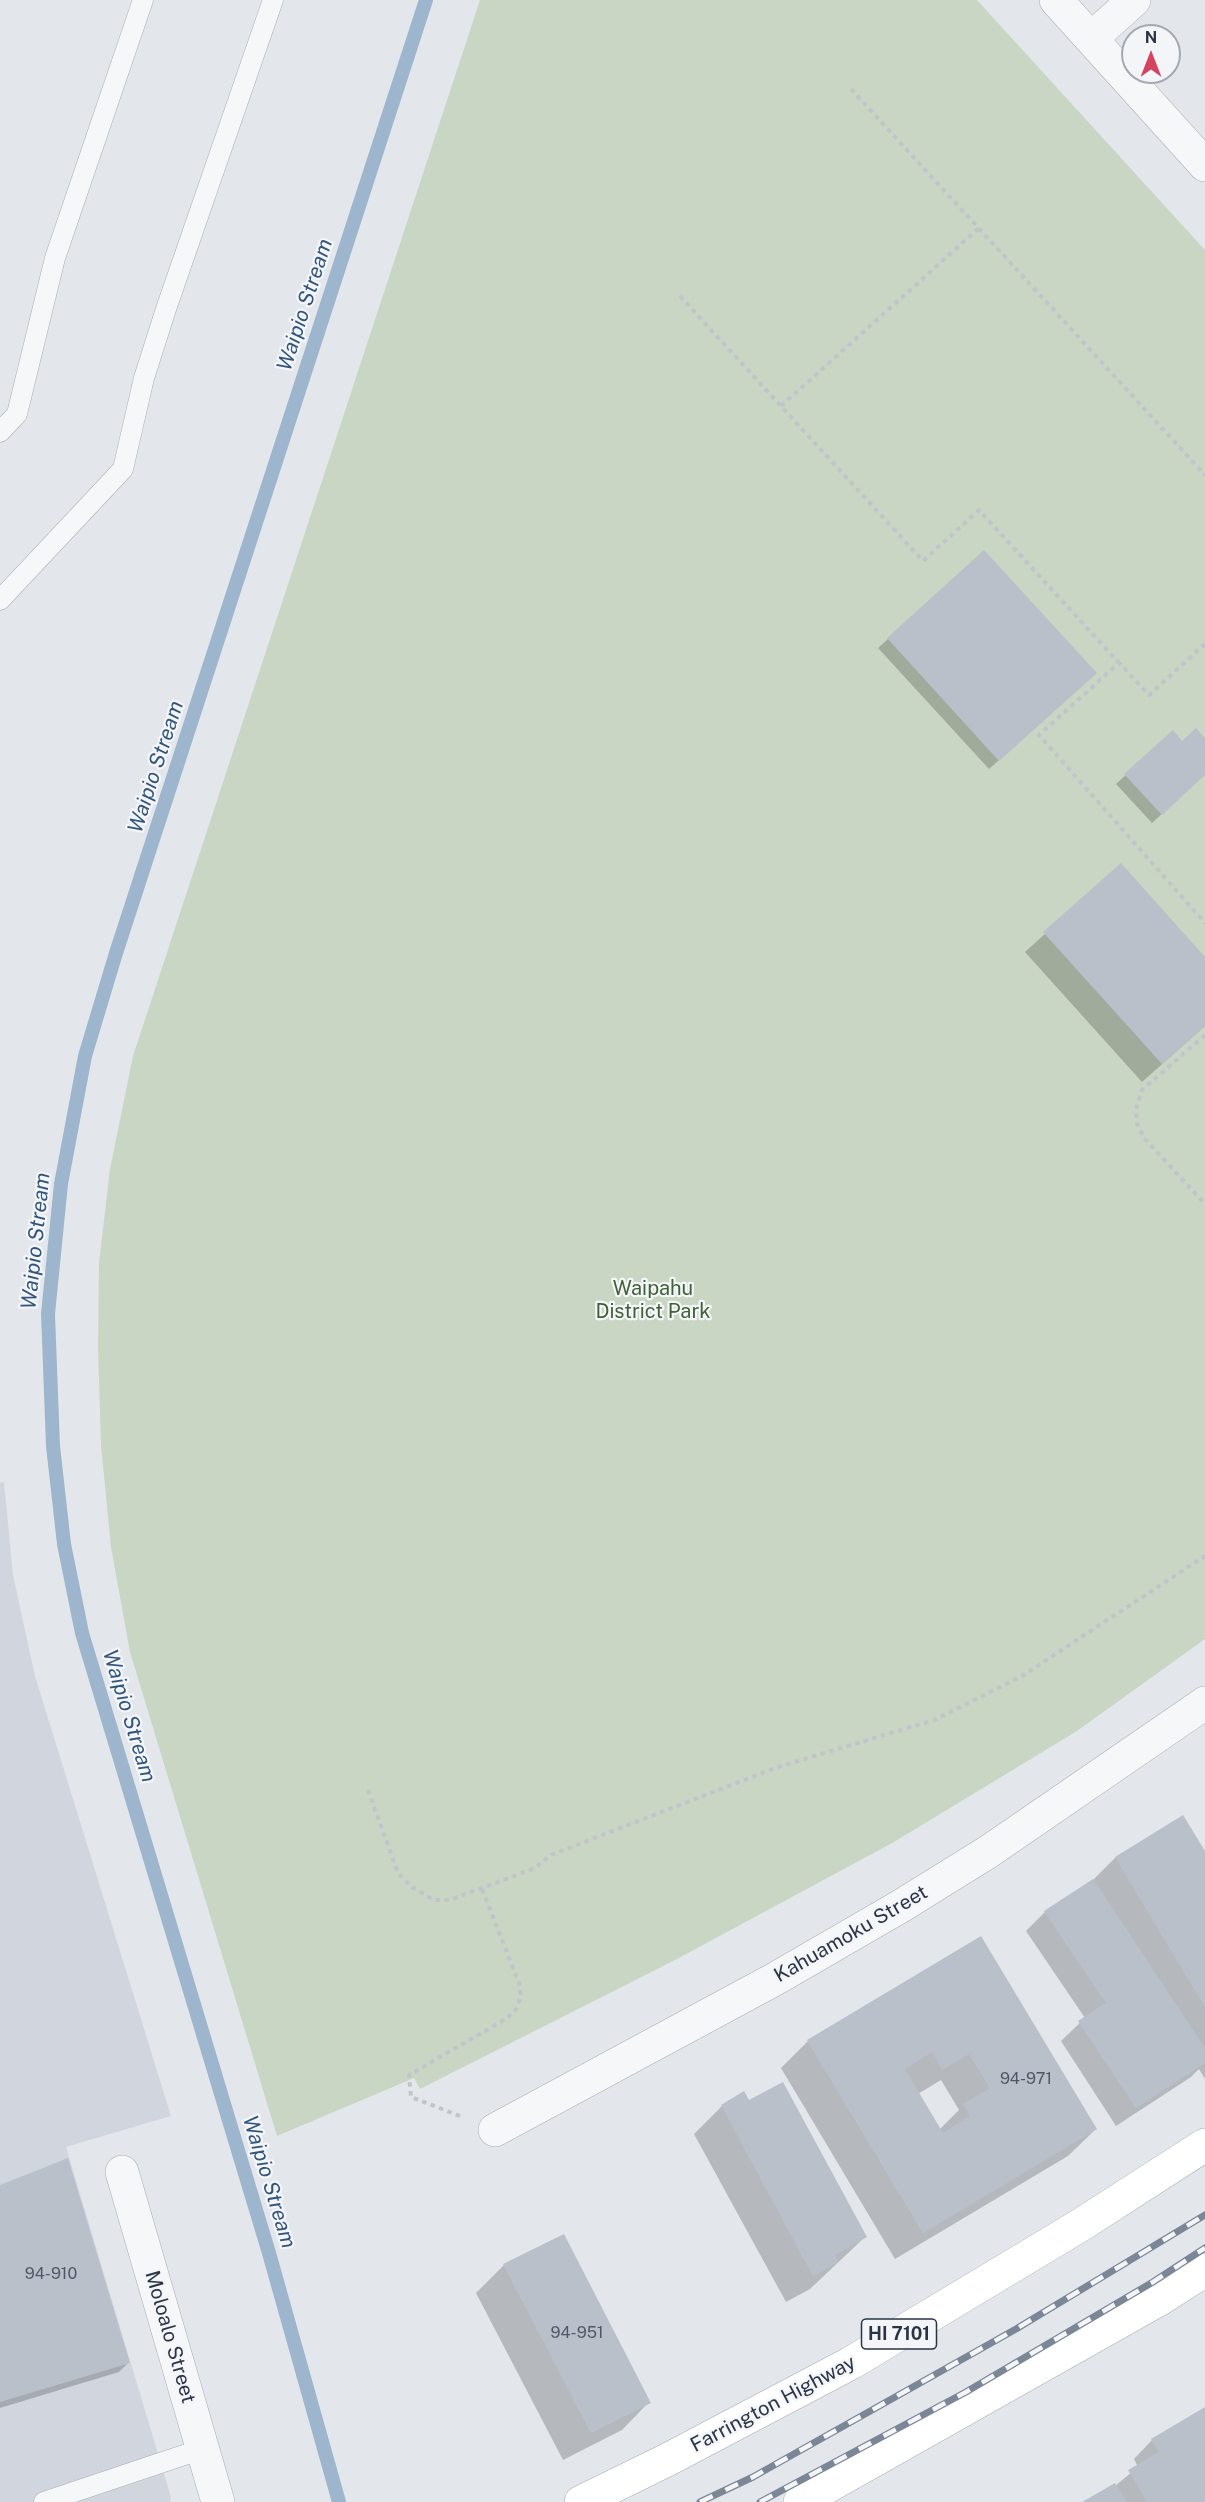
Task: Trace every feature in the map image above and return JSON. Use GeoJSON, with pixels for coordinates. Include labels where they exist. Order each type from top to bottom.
{"type":"FeatureCollection","features":[{"type":"Feature","properties":{"kind":"main road","name":"Farrington Highway"},"geometry":{"type":"LineString","coordinates":[[581,2502],[667,2460],[851,2363],[1079,2226],[1205,2145]]}},
{"type":"Feature","properties":{"kind":"main road"},"geometry":{"type":"LineString","coordinates":[[800,2502],[1160,2299],[1205,2270]]}},
{"type":"Feature","properties":{"kind":"street"},"geometry":{"type":"LineString","coordinates":[[1056,0],[1205,165]]}},
{"type":"Feature","properties":{"kind":"street"},"geometry":{"type":"LineString","coordinates":[[1091,39],[1134,0]]}},
{"type":"Feature","properties":{"kind":"street","name":"Kahuamoku Street"},"geometry":{"type":"LineString","coordinates":[[495,2130],[775,1979],[901,1906],[1201,1716]]}},
{"type":"Feature","properties":{"kind":"street","name":"Moloalo Street"},"geometry":{"type":"LineString","coordinates":[[122,2172],[218,2502]]}},
{"type":"Feature","properties":{"kind":"lane"},"geometry":{"type":"LineString","coordinates":[[0,432],[17,414],[55,258],[143,0]]}},
{"type":"Feature","properties":{"kind":"lane"},"geometry":{"type":"LineString","coordinates":[[0,600],[123,470],[144,378],[165,309],[273,0]]}},
{"type":"Feature","properties":{"kind":"lane"},"geometry":{"type":"LineString","coordinates":[[46,2502],[202,2449]]}},
{"type":"Feature","properties":{"kind":"path"},"geometry":{"type":"LineString","coordinates":[[851,89],[1205,475]]}},
{"type":"Feature","properties":{"kind":"path"},"geometry":{"type":"LineString","coordinates":[[781,406],[979,228]]}},
{"type":"Feature","properties":{"kind":"path"},"geometry":{"type":"LineString","coordinates":[[680,296],[923,561],[979,510],[1149,695],[1205,644]]}},
{"type":"Feature","properties":{"kind":"path"},"geometry":{"type":"LineString","coordinates":[[1119,663],[1039,735],[1205,922]]}},
{"type":"Feature","properties":{"kind":"path"},"geometry":{"type":"LineString","coordinates":[[1205,1035],[1142,1090],[1136,1109],[1137,1124],[1145,1139],[1205,1204]]}},
{"type":"Feature","properties":{"kind":"path"},"geometry":{"type":"LineString","coordinates":[[368,1790],[398,1873],[412,1887],[434,1900],[450,1900],[482,1890],[535,1868],[551,1855],[775,1768],[934,1720],[1022,1676],[1205,1556]]}},
{"type":"Feature","properties":{"kind":"path"},"geometry":{"type":"LineString","coordinates":[[482,1890],[519,1983],[521,1996],[516,2009],[506,2019],[409,2075],[411,2097],[495,2130]]}},
{"type":"Feature","properties":{"kind":"shaded area"},"geometry":{"type":"Polygon","coordinates":[[[4,1482],[13,1575],[35,1676],[171,2116],[66,2147],[171,2497],[170,2502],[0,2502],[0,1483],[4,1482]]]}},
{"type":"Feature","properties":{"kind":"green space","name":"Waipahu District Park"},"geometry":{"type":"Polygon","coordinates":[[[480,0],[977,0],[1205,250],[1205,1639],[1077,1731],[894,1842],[677,1959],[420,2089],[414,2078],[277,2136],[130,1652],[111,1547],[101,1445],[98,1347],[99,1263],[110,1169],[133,1056],[480,0]]]}},
{"type":"Feature","properties":{"kind":"building"},"geometry":{"type":"Polygon","coordinates":[[[984,550],[1097,673],[999,761],[887,638],[984,550]]]}},
{"type":"Feature","properties":{"kind":"building"},"geometry":{"type":"Polygon","coordinates":[[[1196,728],[1205,738],[1205,775],[1162,815],[1124,774],[1173,730],[1182,741],[1196,728]]]}},
{"type":"Feature","properties":{"kind":"building"},"geometry":{"type":"Polygon","coordinates":[[[1121,863],[1205,957],[1205,1026],[1162,1064],[1043,932],[1121,863]]]}},
{"type":"Feature","properties":{"kind":"building"},"geometry":{"type":"Polygon","coordinates":[[[1183,1815],[1205,1851],[1205,2007],[1115,1857],[1183,1815]]]}},
{"type":"Feature","properties":{"kind":"building"},"geometry":{"type":"Polygon","coordinates":[[[1093,1879],[1205,2048],[1205,2063],[1136,2108],[1078,2021],[1106,2003],[1044,1911],[1093,1879]]]}},
{"type":"Feature","properties":{"kind":"building"},"geometry":{"type":"Polygon","coordinates":[[[981,1936],[1097,2129],[923,2233],[807,2040],[981,1936]],[[932,2052],[905,2069],[943,2133],[970,2116],[963,2104],[990,2088],[969,2054],[942,2070],[932,2052]]]}},
{"type":"Feature","properties":{"kind":"building"},"geometry":{"type":"Polygon","coordinates":[[[783,2082],[867,2237],[835,2255],[839,2262],[813,2276],[721,2105],[744,2091],[749,2100],[783,2082]]]}},
{"type":"Feature","properties":{"kind":"building"},"geometry":{"type":"Polygon","coordinates":[[[68,2158],[130,2363],[0,2402],[0,2185],[68,2158]]]}},
{"type":"Feature","properties":{"kind":"building"},"geometry":{"type":"Polygon","coordinates":[[[564,2234],[651,2403],[591,2433],[503,2264],[564,2234]]]}},
{"type":"Feature","properties":{"kind":"building"},"geometry":{"type":"Polygon","coordinates":[[[1205,2407],[1205,2502],[1147,2502],[1128,2470],[1159,2452],[1151,2439],[1205,2407]]]}},
{"type":"Feature","properties":{"kind":"building"},"geometry":{"type":"Polygon","coordinates":[[[1115,2483],[1127,2502],[1082,2502],[1115,2483]]]}},
{"type":"Feature","properties":{"kind":"waterway","name":"Waipio Stream"},"geometry":{"type":"LineString","coordinates":[[339,2502],[269,2253],[82,1633],[64,1544],[53,1446],[48,1314],[61,1184],[85,1056],[116,953],[426,0]]}},
{"type":"Feature","properties":{"kind":"railway"},"geometry":{"type":"LineString","coordinates":[[700,2502],[753,2477],[1016,2329],[1205,2215]]}},
{"type":"Feature","properties":{"kind":"railway"},"geometry":{"type":"LineString","coordinates":[[760,2502],[966,2392],[1153,2282],[1205,2248]]}}]}
